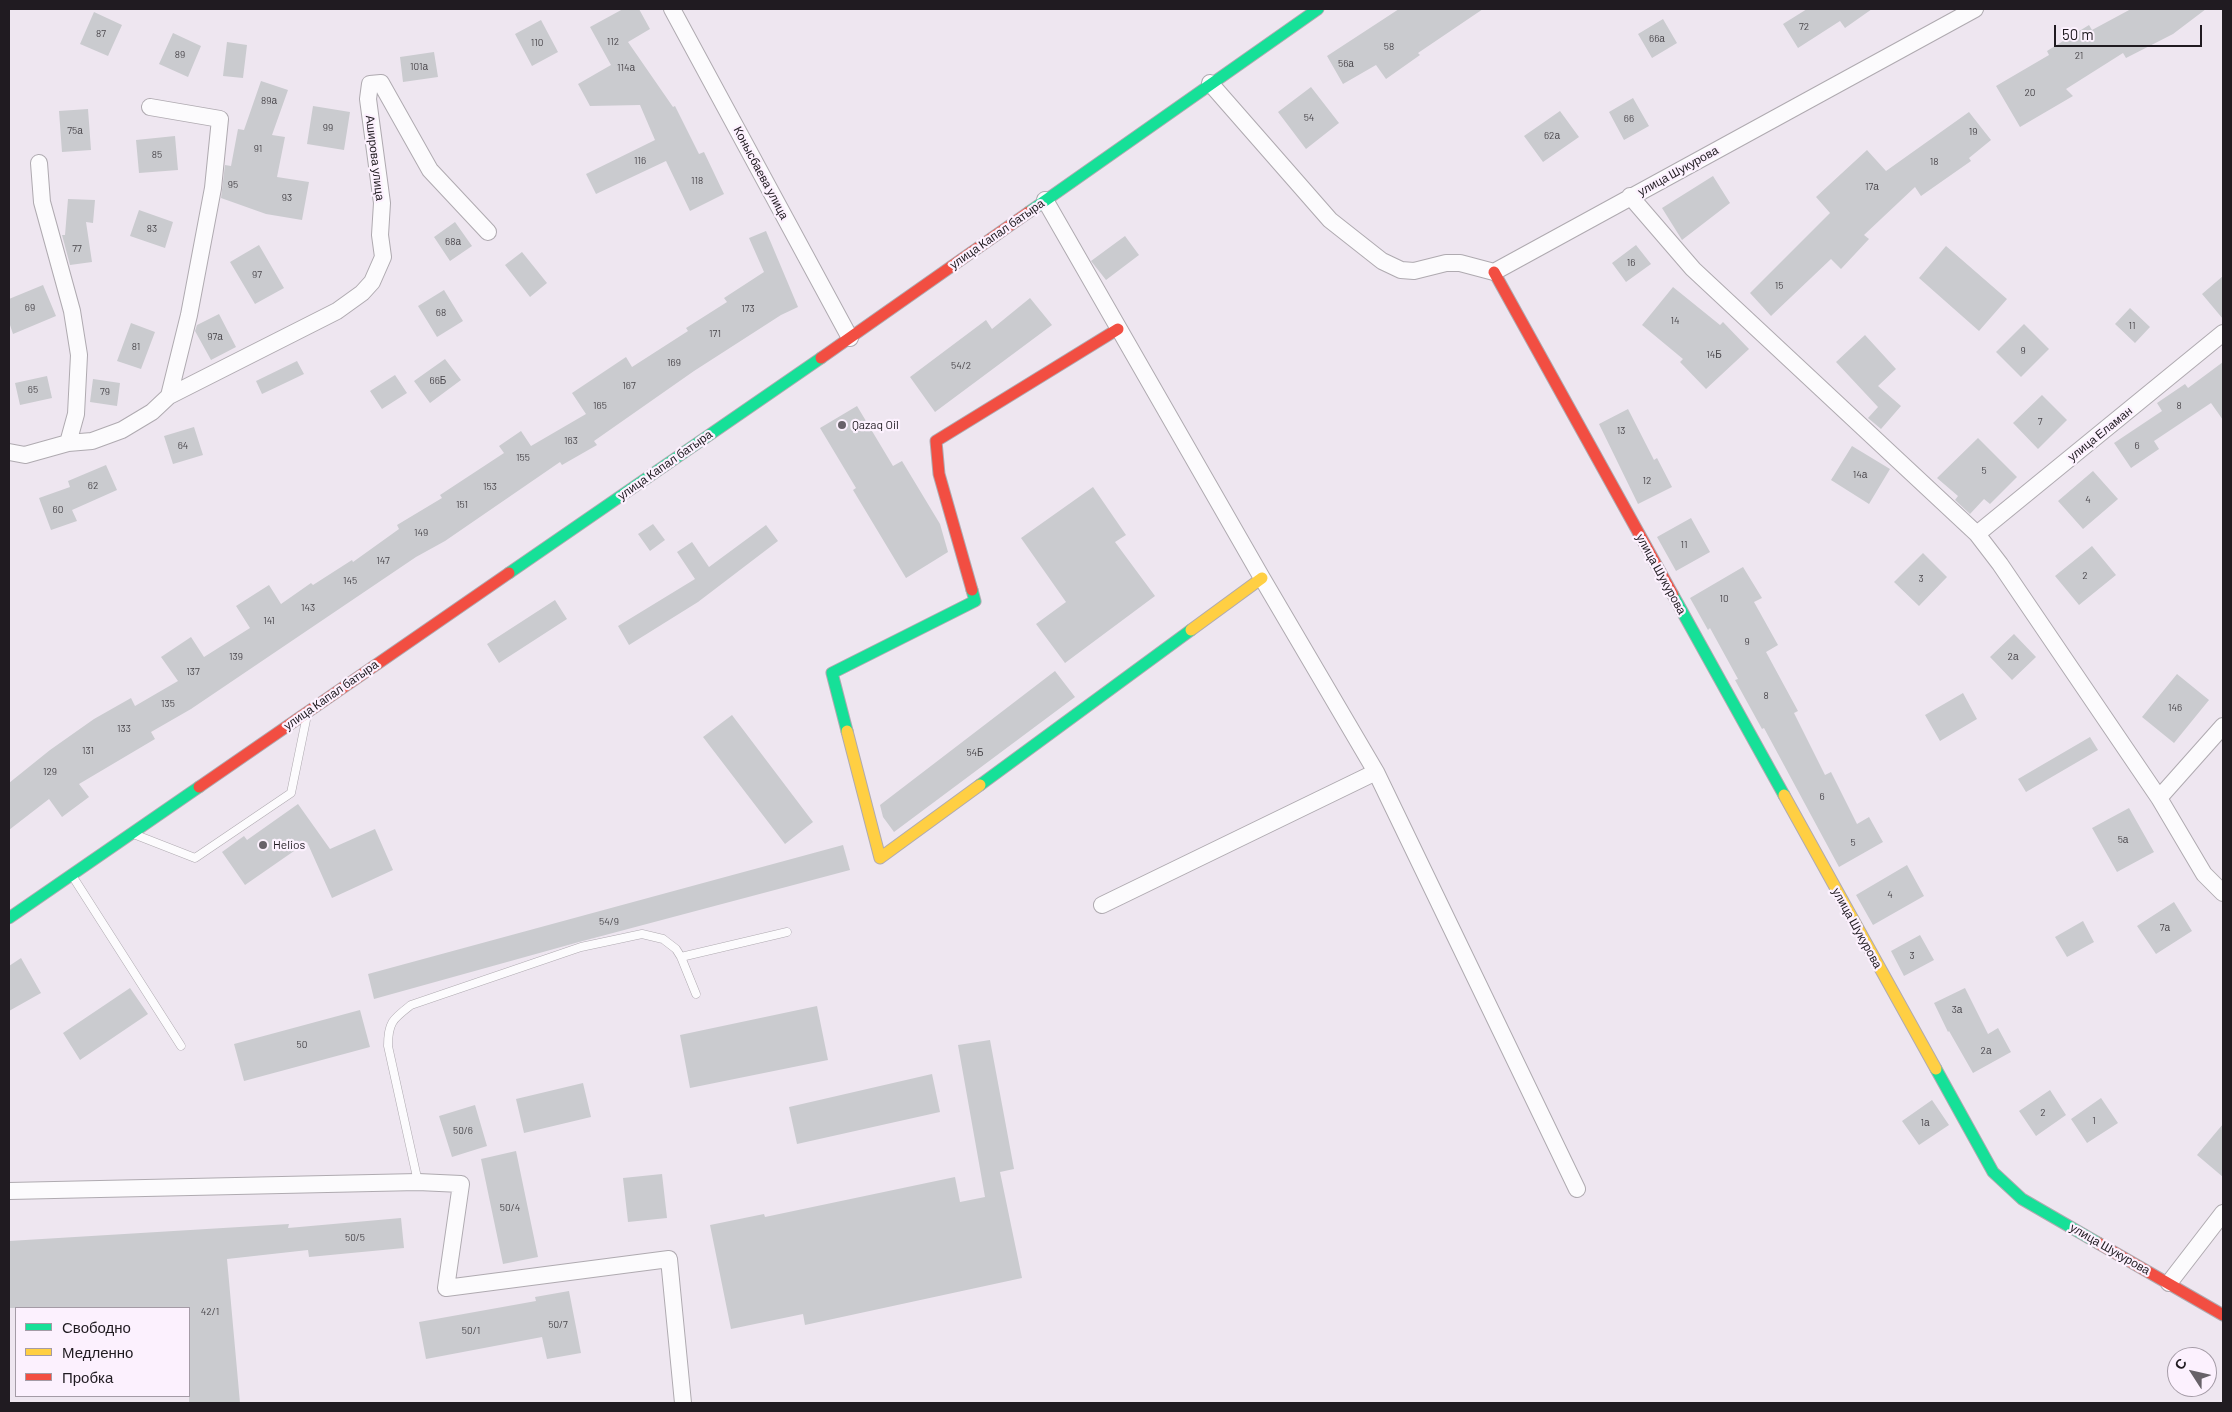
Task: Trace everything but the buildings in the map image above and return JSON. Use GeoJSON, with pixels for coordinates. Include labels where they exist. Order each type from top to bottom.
{"type":"FeatureCollection","features":[{"type":"Feature","properties":{"kind":"street","name":"Конысбаева улица"},"geometry":{"type":"LineString","coordinates":[[672,9],[850,338]]}},
{"type":"Feature","properties":{"kind":"street","name":"улица Капал батыра"},"geometry":{"type":"LineString","coordinates":[[9,918],[850,338],[1210,83],[1318,9]]}},
{"type":"Feature","properties":{"kind":"street","name":"улица Шукурова"},"geometry":{"type":"LineString","coordinates":[[1975,9],[1494,272],[1993,1172],[2022,1199],[2223,1315]]}},
{"type":"Feature","properties":{"kind":"street","name":"Аширова улица"},"geometry":{"type":"LineString","coordinates":[[169,396],[337,311],[362,293],[372,282],[383,257],[380,235],[382,203],[368,99],[370,84],[381,82],[430,170],[488,232]]}},
{"type":"Feature","properties":{"kind":"street"},"geometry":{"type":"LineString","coordinates":[[1210,83],[1330,220],[1382,260],[1401,270],[1414,271],[1460,263],[1494,272]]}},
{"type":"Feature","properties":{"kind":"street"},"geometry":{"type":"LineString","coordinates":[[9,452],[25,455],[68,443],[92,441],[122,430],[152,412],[169,396],[188,315],[213,188],[220,119],[150,107]]}},
{"type":"Feature","properties":{"kind":"street"},"geometry":{"type":"LineString","coordinates":[[39,163],[42,202],[72,311],[79,355],[76,414],[68,443]]}},
{"type":"Feature","properties":{"kind":"street"},"geometry":{"type":"LineString","coordinates":[[1630,196],[1693,269],[1977,534],[2000,564],[2159,798],[2204,874],[2223,893]]}},
{"type":"Feature","properties":{"kind":"street"},"geometry":{"type":"LineString","coordinates":[[1044,200],[1376,772],[1577,1189]]}},
{"type":"Feature","properties":{"kind":"street"},"geometry":{"type":"LineString","coordinates":[[1118,328],[936,441],[939,474],[975,601],[832,672],[880,858],[1262,578]]}},
{"type":"Feature","properties":{"kind":"street","name":"улица Еламан"},"geometry":{"type":"LineString","coordinates":[[1977,534],[2223,333]]}},
{"type":"Feature","properties":{"kind":"street"},"geometry":{"type":"LineString","coordinates":[[2159,798],[2223,726]]}},
{"type":"Feature","properties":{"kind":"street"},"geometry":{"type":"LineString","coordinates":[[1102,905],[1376,772]]}},
{"type":"Feature","properties":{"kind":"street"},"geometry":{"type":"LineString","coordinates":[[9,1191],[418,1182],[461,1184],[446,1288],[670,1259],[683,1403]]}},
{"type":"Feature","properties":{"kind":"street"},"geometry":{"type":"LineString","coordinates":[[2169,1283],[2223,1213]]}},
{"type":"Feature","properties":{"kind":"lane"},"geometry":{"type":"LineString","coordinates":[[132,833],[195,858],[291,793],[307,712]]}},
{"type":"Feature","properties":{"kind":"lane"},"geometry":{"type":"LineString","coordinates":[[72,875],[181,1046]]}},
{"type":"Feature","properties":{"kind":"lane"},"geometry":{"type":"LineString","coordinates":[[681,958],[787,932]]}},
{"type":"Feature","properties":{"kind":"lane"},"geometry":{"type":"LineString","coordinates":[[418,1182],[388,1046],[388,1028],[397,1016],[411,1004],[581,947],[642,934],[663,939],[676,949],[696,994]]}},
{"type":"Feature","properties":{"kind":"traffic: fast"},"geometry":{"type":"LineString","coordinates":[[1029,212],[1318,9]]}},
{"type":"Feature","properties":{"kind":"traffic: fast"},"geometry":{"type":"LineString","coordinates":[[509,573],[821,358]]}},
{"type":"Feature","properties":{"kind":"traffic: fast"},"geometry":{"type":"LineString","coordinates":[[847,731],[832,673],[975,601],[972,590]]}},
{"type":"Feature","properties":{"kind":"traffic: fast"},"geometry":{"type":"LineString","coordinates":[[1673,595],[1784,795]]}},
{"type":"Feature","properties":{"kind":"traffic: fast"},"geometry":{"type":"LineString","coordinates":[[980,785],[1191,630]]}},
{"type":"Feature","properties":{"kind":"traffic: fast"},"geometry":{"type":"LineString","coordinates":[[9,918],[199,787]]}},
{"type":"Feature","properties":{"kind":"traffic: fast"},"geometry":{"type":"LineString","coordinates":[[1936,1069],[1993,1172],[2022,1199],[2098,1243]]}},
{"type":"Feature","properties":{"kind":"traffic: slow"},"geometry":{"type":"LineString","coordinates":[[1191,630],[1262,578]]}},
{"type":"Feature","properties":{"kind":"traffic: slow"},"geometry":{"type":"LineString","coordinates":[[847,731],[880,858],[980,785]]}},
{"type":"Feature","properties":{"kind":"traffic: slow"},"geometry":{"type":"LineString","coordinates":[[1784,795],[1936,1069]]}},
{"type":"Feature","properties":{"kind":"traffic: jam"},"geometry":{"type":"LineString","coordinates":[[821,358],[1029,212]]}},
{"type":"Feature","properties":{"kind":"traffic: jam"},"geometry":{"type":"LineString","coordinates":[[1494,272],[1673,595]]}},
{"type":"Feature","properties":{"kind":"traffic: jam"},"geometry":{"type":"LineString","coordinates":[[972,590],[939,474],[936,441],[1118,329]]}},
{"type":"Feature","properties":{"kind":"traffic: jam"},"geometry":{"type":"LineString","coordinates":[[199,787],[509,573]]}},
{"type":"Feature","properties":{"kind":"traffic: jam"},"geometry":{"type":"LineString","coordinates":[[2098,1243],[2223,1315]]}},
{"type":"Feature","properties":{"kind":"place","name":"Qazaq Oil"},"geometry":{"type":"Point","coordinates":[842,425]}},
{"type":"Feature","properties":{"kind":"place","name":"Helios"},"geometry":{"type":"Point","coordinates":[263,845]}}]}
